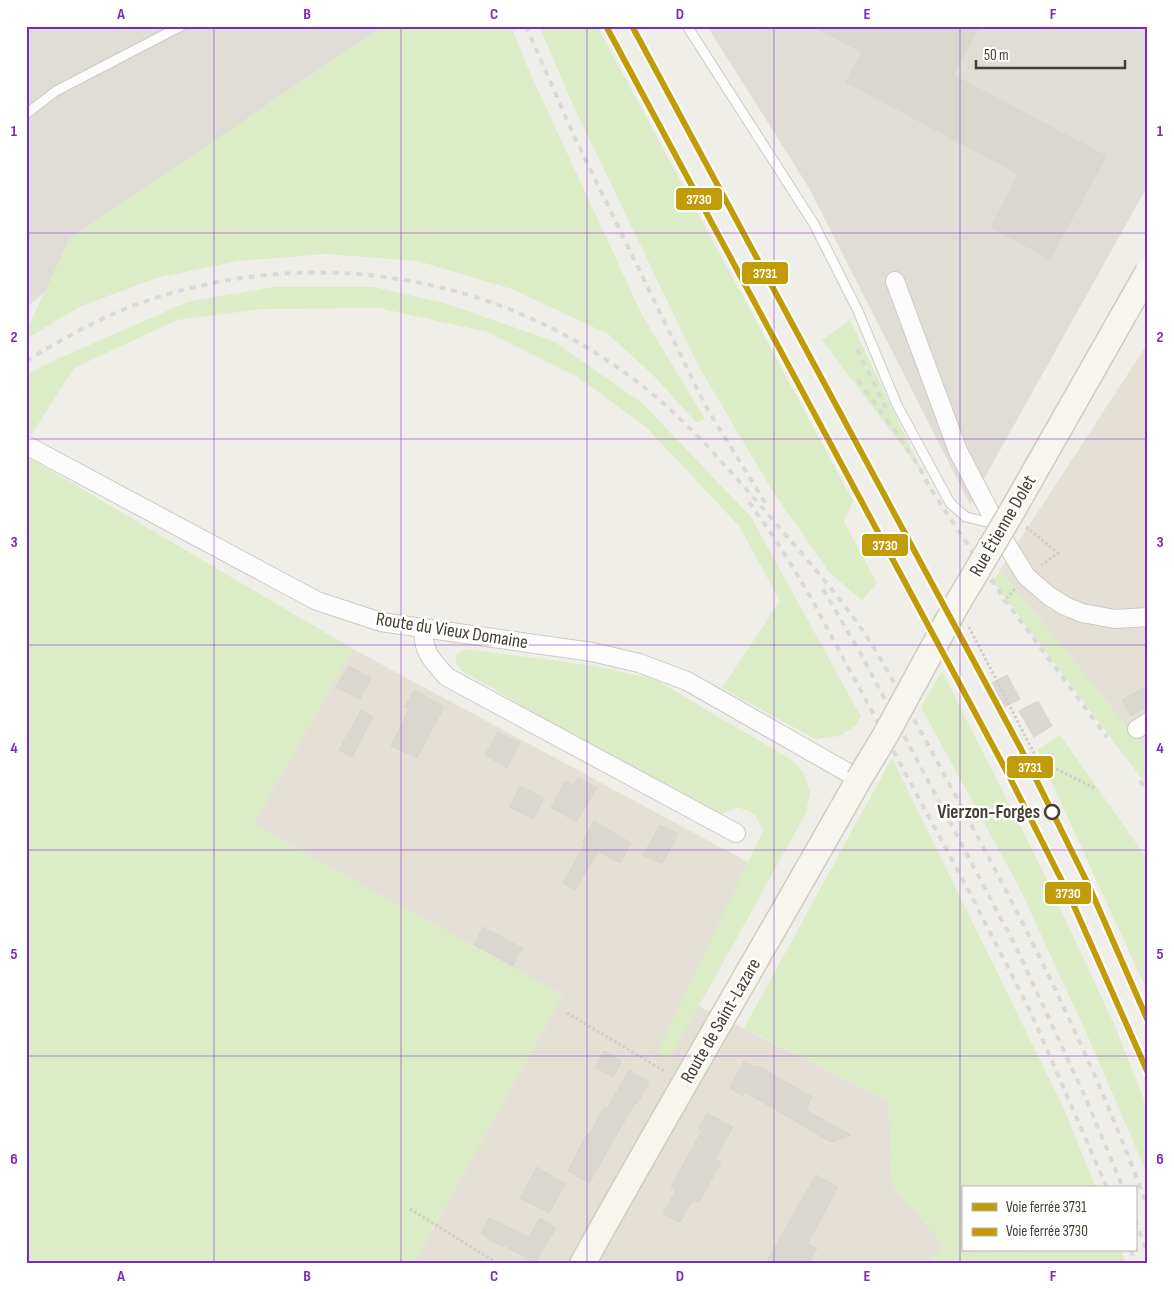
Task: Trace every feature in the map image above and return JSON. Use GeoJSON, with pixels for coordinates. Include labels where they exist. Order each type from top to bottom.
{"type":"FeatureCollection","features":[{"type":"Feature","properties":{"kind":"main road","name":"Rue Étienne Dolet"},"geometry":{"type":"LineString","coordinates":[[858,779],[885,736],[1003,519],[1148,272]]}},
{"type":"Feature","properties":{"kind":"main road","name":"Route de Saint-Lazare"},"geometry":{"type":"LineString","coordinates":[[583,1263],[684,1082],[778,924],[858,779]]}},
{"type":"Feature","properties":{"kind":"street"},"geometry":{"type":"LineString","coordinates":[[895,281],[958,451],[1003,519],[1026,576],[1049,596],[1065,606],[1082,613],[1115,620],[1148,616]]}},
{"type":"Feature","properties":{"kind":"street","name":"Route du Vieux Domaine"},"geometry":{"type":"LineString","coordinates":[[26,445],[316,601],[380,622],[592,652],[639,663],[687,681],[858,779]]}},
{"type":"Feature","properties":{"kind":"street"},"geometry":{"type":"LineString","coordinates":[[424,628],[422,639],[429,658],[447,677],[736,833]]}},
{"type":"Feature","properties":{"kind":"lane"},"geometry":{"type":"LineString","coordinates":[[26,114],[56,91],[181,26]]}},
{"type":"Feature","properties":{"kind":"lane"},"geometry":{"type":"LineString","coordinates":[[687,26],[814,224],[858,311],[897,405],[950,504],[966,517],[1003,519]]}},
{"type":"Feature","properties":{"kind":"path"},"geometry":{"type":"LineString","coordinates":[[1003,519],[1058,553]]}},
{"type":"Feature","properties":{"kind":"path"},"geometry":{"type":"LineString","coordinates":[[957,604],[1037,759],[1096,789]]}},
{"type":"Feature","properties":{"kind":"path"},"geometry":{"type":"LineString","coordinates":[[567,1013],[684,1082]]}},
{"type":"Feature","properties":{"kind":"path"},"geometry":{"type":"LineString","coordinates":[[410,1209],[496,1263]]}},
{"type":"Feature","properties":{"kind":"shaded area"},"geometry":{"type":"Polygon","coordinates":[[[26,26],[384,26],[70,238],[46,291],[26,308],[26,26]]]}},
{"type":"Feature","properties":{"kind":"shaded area"},"geometry":{"type":"Polygon","coordinates":[[[707,26],[1148,26],[1148,185],[970,504],[809,188],[707,26]]]}},
{"type":"Feature","properties":{"kind":"shaded area"},"geometry":{"type":"Polygon","coordinates":[[[765,26],[808,26],[827,84],[791,95],[765,26]]]}},
{"type":"Feature","properties":{"kind":"shaded area"},"geometry":{"type":"Polygon","coordinates":[[[1148,343],[1148,753],[1000,570],[1148,343]]]}},
{"type":"Feature","properties":{"kind":"shaded area"},"geometry":{"type":"Polygon","coordinates":[[[353,649],[748,862],[687,1000],[889,1101],[892,1185],[944,1245],[929,1263],[414,1263],[563,995],[307,855],[254,823],[353,649]]]}},
{"type":"Feature","properties":{"kind":"green space"},"geometry":{"type":"Polygon","coordinates":[[[384,26],[511,26],[530,73],[642,315],[705,419],[696,422],[653,375],[608,334],[512,289],[418,261],[326,254],[238,261],[156,278],[79,307],[26,339],[26,331],[70,238],[384,26]]]}},
{"type":"Feature","properties":{"kind":"green space"},"geometry":{"type":"Polygon","coordinates":[[[539,26],[597,26],[853,501],[844,522],[877,583],[862,600],[830,573],[772,490],[699,367],[574,107],[539,26]]]}},
{"type":"Feature","properties":{"kind":"green space"},"geometry":{"type":"Polygon","coordinates":[[[273,287],[374,287],[444,303],[553,341],[642,403],[751,517],[861,717],[855,726],[839,736],[815,739],[722,688],[780,601],[739,526],[646,427],[576,376],[488,332],[379,308],[261,309],[177,320],[74,368],[31,435],[26,432],[26,375],[187,302],[273,287]]]}},
{"type":"Feature","properties":{"kind":"green space"},"geometry":{"type":"Polygon","coordinates":[[[850,320],[924,475],[822,340],[850,320]]]}},
{"type":"Feature","properties":{"kind":"green space"},"geometry":{"type":"Polygon","coordinates":[[[26,456],[353,649],[254,823],[307,855],[563,995],[414,1263],[26,1263],[26,456]]]}},
{"type":"Feature","properties":{"kind":"green space"},"geometry":{"type":"Polygon","coordinates":[[[1000,570],[1148,753],[1148,787],[993,582],[1000,570]]]}},
{"type":"Feature","properties":{"kind":"green space"},"geometry":{"type":"Polygon","coordinates":[[[465,649],[595,666],[654,679],[792,760],[803,772],[810,792],[806,813],[669,1060],[657,1053],[763,831],[755,814],[738,807],[722,814],[699,806],[462,671],[456,664],[456,654],[465,649]]]}},
{"type":"Feature","properties":{"kind":"green space"},"geometry":{"type":"Polygon","coordinates":[[[942,671],[1043,872],[1114,1024],[1148,1110],[1148,1176],[1089,1039],[1020,889],[921,707],[942,671]]]}},
{"type":"Feature","properties":{"kind":"green space"},"geometry":{"type":"Polygon","coordinates":[[[1060,735],[1148,860],[1148,993],[1037,750],[1060,735]]]}},
{"type":"Feature","properties":{"kind":"green space"},"geometry":{"type":"Polygon","coordinates":[[[892,758],[1064,1109],[1095,1186],[962,1186],[962,1252],[1122,1252],[1126,1263],[929,1263],[944,1245],[892,1185],[889,1101],[744,1028],[892,758]]]}},
{"type":"Feature","properties":{"kind":"building"},"geometry":{"type":"Polygon","coordinates":[[[813,26],[979,26],[953,75],[1106,156],[1050,259],[991,227],[1019,174],[846,82],[862,52],[813,26]]]}},
{"type":"Feature","properties":{"kind":"building"},"geometry":{"type":"Polygon","coordinates":[[[349,666],[371,678],[360,699],[336,687],[349,666]]]}},
{"type":"Feature","properties":{"kind":"building"},"geometry":{"type":"Polygon","coordinates":[[[1007,675],[1020,699],[1005,707],[992,683],[1007,675]]]}},
{"type":"Feature","properties":{"kind":"building"},"geometry":{"type":"Polygon","coordinates":[[[1148,685],[1148,706],[1131,716],[1122,700],[1148,685]]]}},
{"type":"Feature","properties":{"kind":"building"},"geometry":{"type":"Polygon","coordinates":[[[414,690],[444,707],[417,758],[391,746],[409,709],[405,707],[414,690]]]}},
{"type":"Feature","properties":{"kind":"building"},"geometry":{"type":"Polygon","coordinates":[[[1038,701],[1052,726],[1034,737],[1019,711],[1038,701]]]}},
{"type":"Feature","properties":{"kind":"building"},"geometry":{"type":"Polygon","coordinates":[[[361,710],[373,717],[352,757],[339,750],[361,710]]]}},
{"type":"Feature","properties":{"kind":"building"},"geometry":{"type":"Polygon","coordinates":[[[498,732],[520,743],[507,768],[485,755],[498,732]]]}},
{"type":"Feature","properties":{"kind":"building"},"geometry":{"type":"Polygon","coordinates":[[[578,778],[597,788],[576,822],[551,807],[565,781],[574,786],[578,778]]]}},
{"type":"Feature","properties":{"kind":"building"},"geometry":{"type":"Polygon","coordinates":[[[520,786],[544,798],[533,819],[510,807],[520,786]]]}},
{"type":"Feature","properties":{"kind":"building"},"geometry":{"type":"Polygon","coordinates":[[[594,821],[631,843],[620,863],[598,851],[575,890],[563,883],[585,844],[582,842],[594,821]]]}},
{"type":"Feature","properties":{"kind":"building"},"geometry":{"type":"Polygon","coordinates":[[[660,825],[678,834],[662,864],[643,855],[660,825]]]}},
{"type":"Feature","properties":{"kind":"building"},"geometry":{"type":"Polygon","coordinates":[[[483,927],[522,948],[513,966],[474,945],[483,927]]]}},
{"type":"Feature","properties":{"kind":"building"},"geometry":{"type":"Polygon","coordinates":[[[604,1051],[622,1061],[613,1077],[595,1068],[604,1051]]]}},
{"type":"Feature","properties":{"kind":"building"},"geometry":{"type":"Polygon","coordinates":[[[744,1061],[757,1068],[758,1066],[812,1097],[806,1110],[851,1135],[831,1142],[745,1092],[743,1096],[730,1088],[744,1061]]]}},
{"type":"Feature","properties":{"kind":"building"},"geometry":{"type":"Polygon","coordinates":[[[629,1070],[649,1082],[589,1183],[568,1171],[587,1134],[589,1135],[604,1107],[607,1109],[629,1070]]]}},
{"type":"Feature","properties":{"kind":"building"},"geometry":{"type":"Polygon","coordinates":[[[707,1113],[733,1127],[715,1159],[721,1162],[699,1202],[693,1200],[680,1222],[663,1214],[676,1190],[671,1187],[702,1130],[699,1128],[707,1113]]]}},
{"type":"Feature","properties":{"kind":"building"},"geometry":{"type":"Polygon","coordinates":[[[537,1167],[565,1184],[549,1213],[520,1198],[537,1167]]]}},
{"type":"Feature","properties":{"kind":"building"},"geometry":{"type":"Polygon","coordinates":[[[816,1175],[838,1187],[807,1244],[817,1248],[809,1263],[766,1263],[816,1175]]]}},
{"type":"Feature","properties":{"kind":"building"},"geometry":{"type":"Polygon","coordinates":[[[489,1218],[529,1237],[540,1218],[556,1228],[535,1263],[533,1263],[504,1245],[503,1247],[481,1234],[489,1218]]]}},
{"type":"Feature","properties":{"kind":"railway"},"geometry":{"type":"LineString","coordinates":[[526,26],[575,138],[705,405],[766,504]]}},
{"type":"Feature","properties":{"kind":"railway"},"geometry":{"type":"LineString","coordinates":[[26,361],[79,330],[107,317],[135,305],[200,286],[266,275],[332,273],[398,279],[462,293],[525,316],[584,346],[640,384],[693,431],[725,466],[820,575],[871,643],[973,828],[1045,968],[1110,1111],[1148,1208]]}},
{"type":"Feature","properties":{"kind":"railway"},"geometry":{"type":"LineString","coordinates":[[857,349],[887,410]]}},
{"type":"Feature","properties":{"kind":"railway"},"geometry":{"type":"LineString","coordinates":[[858,380],[898,435],[930,488],[1005,600],[1107,737]]}},
{"type":"Feature","properties":{"kind":"railway"},"geometry":{"type":"LineString","coordinates":[[749,502],[806,589],[972,897],[1031,1013],[1106,1186]]}},
{"type":"Feature","properties":{"kind":"railway"},"geometry":{"type":"LineString","coordinates":[[823,589],[862,656],[1016,947],[1087,1101],[1122,1186]]}},
{"type":"Feature","properties":{"kind":"railway"},"geometry":{"type":"LineString","coordinates":[[1140,781],[1148,791]]}},
{"type":"Feature","properties":{"kind":"railway"},"geometry":{"type":"LineString","coordinates":[[1136,1223],[1148,1254]]}},
{"type":"Feature","properties":{"kind":"railway"},"geometry":{"type":"LineString","coordinates":[[1132,1252],[1135,1263]]}},
{"type":"Feature","properties":{"kind":"rail line","name":"3730"},"geometry":{"type":"LineString","coordinates":[[606,26],[1008,774],[1070,897],[1148,1073]]}},
{"type":"Feature","properties":{"kind":"rail line","name":"3731"},"geometry":{"type":"LineString","coordinates":[[632,26],[1021,749],[1088,884],[1148,1021]]}},
{"type":"Feature","properties":{"kind":"place","name":"Vierzon-Forges"},"geometry":{"type":"Point","coordinates":[1052,812]}}]}
